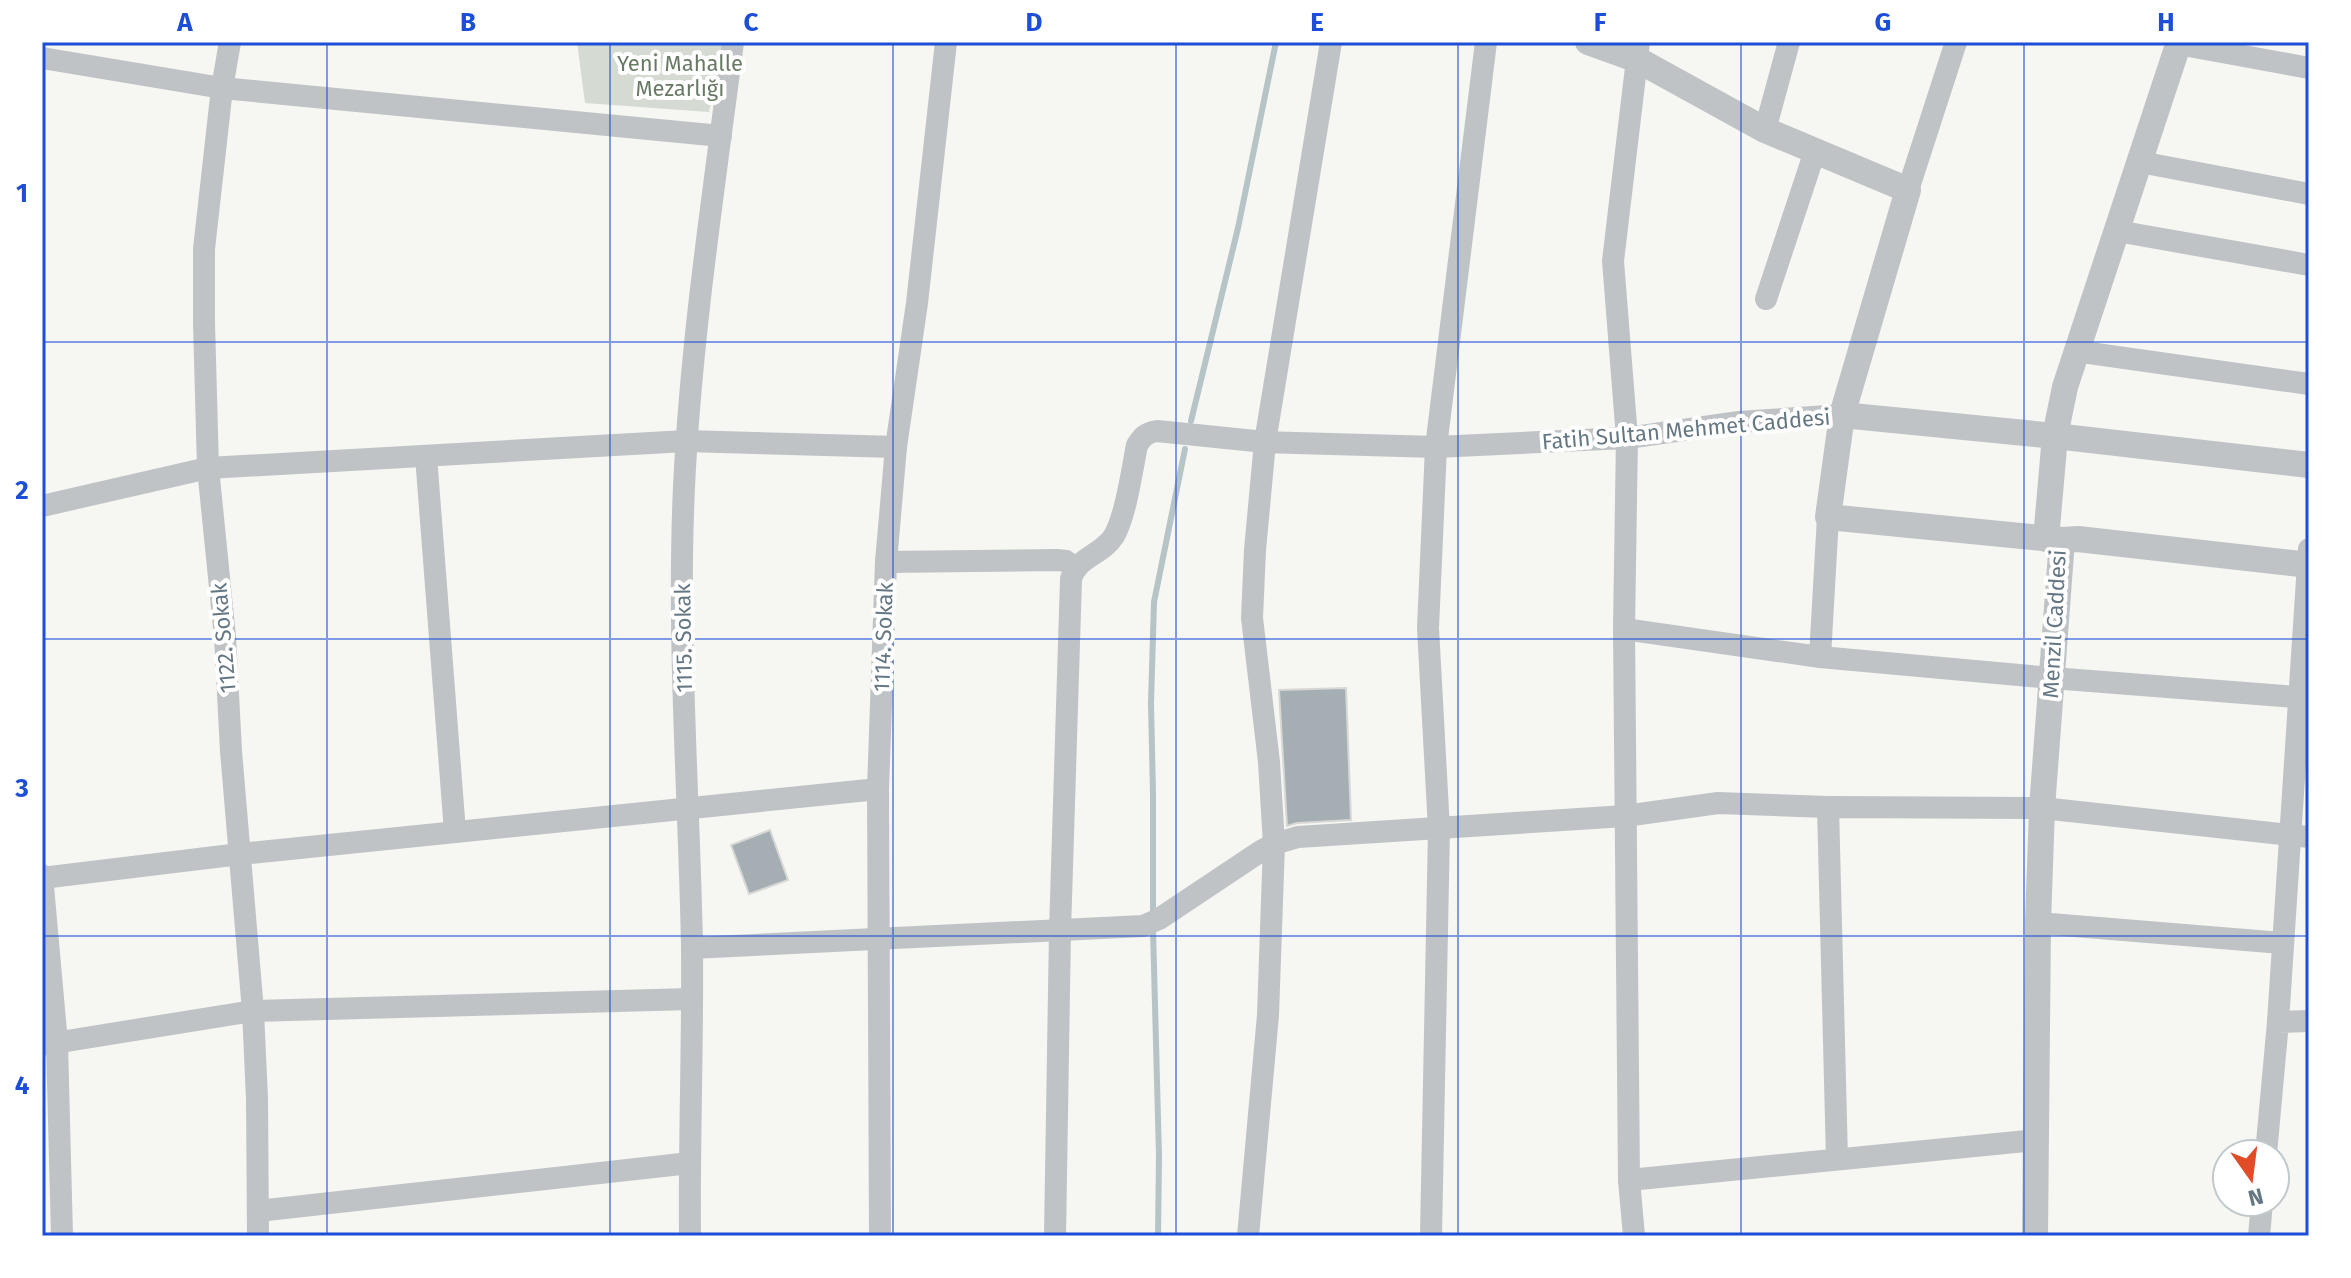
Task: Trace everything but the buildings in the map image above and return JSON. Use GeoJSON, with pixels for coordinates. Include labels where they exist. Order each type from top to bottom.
{"type":"FeatureCollection","features":[{"type":"Feature","properties":{"kind":"street","name":"1122. Sokak"},"geometry":{"type":"LineString","coordinates":[[230,42],[204,249],[208,468],[225,637],[253,1011],[258,1236]]}},
{"type":"Feature","properties":{"kind":"street","name":"1115. Sokak"},"geometry":{"type":"LineString","coordinates":[[690,1236],[692,948],[681,635],[686,441],[733,42]]}},
{"type":"Feature","properties":{"kind":"street","name":"1114. Sokak"},"geometry":{"type":"LineString","coordinates":[[880,1236],[878,789],[886,562],[896,447],[917,303],[946,42]]}},
{"type":"Feature","properties":{"kind":"street"},"geometry":{"type":"LineString","coordinates":[[1248,1236],[1268,1015],[1274,844],[1269,762],[1252,618],[1265,442],[1331,42]]}},
{"type":"Feature","properties":{"kind":"street"},"geometry":{"type":"LineString","coordinates":[[1431,1236],[1439,829],[1428,628],[1436,447],[1486,42]]}},
{"type":"Feature","properties":{"kind":"street"},"geometry":{"type":"LineString","coordinates":[[1588,42],[1638,51],[1765,130],[1908,190]]}},
{"type":"Feature","properties":{"kind":"street"},"geometry":{"type":"LineString","coordinates":[[1765,130],[1789,42]]}},
{"type":"Feature","properties":{"kind":"street"},"geometry":{"type":"LineString","coordinates":[[1820,657],[1828,517],[1842,415],[1908,190],[1956,42]]}},
{"type":"Feature","properties":{"kind":"street"},"geometry":{"type":"LineString","coordinates":[[2179,43],[2309,68]]}},
{"type":"Feature","properties":{"kind":"street","name":"Menzil Caddesi"},"geometry":{"type":"LineString","coordinates":[[2035,1236],[2038,923],[2042,808],[2052,678],[2055,436],[2075,351],[2179,43]]}},
{"type":"Feature","properties":{"kind":"street"},"geometry":{"type":"LineString","coordinates":[[1634,1236],[1629,1180],[1625,816],[1627,438],[1613,261],[1638,51]]}},
{"type":"Feature","properties":{"kind":"street"},"geometry":{"type":"LineString","coordinates":[[43,64],[222,88],[721,136]]}},
{"type":"Feature","properties":{"kind":"street"},"geometry":{"type":"LineString","coordinates":[[1766,299],[1815,151]]}},
{"type":"Feature","properties":{"kind":"street"},"geometry":{"type":"LineString","coordinates":[[2140,162],[2309,194]]}},
{"type":"Feature","properties":{"kind":"street"},"geometry":{"type":"LineString","coordinates":[[2117,231],[2309,265]]}},
{"type":"Feature","properties":{"kind":"street"},"geometry":{"type":"LineString","coordinates":[[2075,351],[2309,384]]}},
{"type":"Feature","properties":{"kind":"street","name":"Fatih Sultan Mehmet Caddesi"},"geometry":{"type":"LineString","coordinates":[[1074,568],[1105,547],[1115,534],[1137,445],[1147,433],[1157,431],[1265,442],[1436,447],[1627,438],[1739,422],[1842,415],[2309,465]]}},
{"type":"Feature","properties":{"kind":"street"},"geometry":{"type":"LineString","coordinates":[[42,506],[208,468],[686,441],[896,447]]}},
{"type":"Feature","properties":{"kind":"street"},"geometry":{"type":"LineString","coordinates":[[426,456],[455,832]]}},
{"type":"Feature","properties":{"kind":"street"},"geometry":{"type":"LineString","coordinates":[[1828,517],[2054,540],[2078,539],[2309,560],[2300,836],[2282,943],[2267,1138]]}},
{"type":"Feature","properties":{"kind":"street"},"geometry":{"type":"LineString","coordinates":[[886,562],[1057,560],[1066,561],[1074,568],[1071,579],[1060,931],[1055,1236]]}},
{"type":"Feature","properties":{"kind":"street"},"geometry":{"type":"LineString","coordinates":[[1624,629],[1820,657],[2303,698]]}},
{"type":"Feature","properties":{"kind":"street"},"geometry":{"type":"LineString","coordinates":[[62,1236],[42,877],[878,789]]}},
{"type":"Feature","properties":{"kind":"street"},"geometry":{"type":"LineString","coordinates":[[692,948],[1148,925],[1274,844],[1298,837],[1625,816],[1718,803],[2042,808],[2300,836]]}},
{"type":"Feature","properties":{"kind":"street"},"geometry":{"type":"LineString","coordinates":[[1828,807],[1837,1159]]}},
{"type":"Feature","properties":{"kind":"street"},"geometry":{"type":"LineString","coordinates":[[2038,923],[2282,943]]}},
{"type":"Feature","properties":{"kind":"street"},"geometry":{"type":"LineString","coordinates":[[50,1044],[253,1011],[691,999]]}},
{"type":"Feature","properties":{"kind":"street"},"geometry":{"type":"LineString","coordinates":[[2278,1022],[2309,1021]]}},
{"type":"Feature","properties":{"kind":"street"},"geometry":{"type":"LineString","coordinates":[[1629,1180],[2036,1140]]}},
{"type":"Feature","properties":{"kind":"street"},"geometry":{"type":"LineString","coordinates":[[258,1211],[690,1163]]}},
{"type":"Feature","properties":{"kind":"green space","name":"Yeni Mahalle Mezarlığı"},"geometry":{"type":"Polygon","coordinates":[[[577,42],[725,42],[709,112],[585,103],[577,42]]]}},
{"type":"Feature","properties":{"kind":"waterway"},"geometry":{"type":"LineString","coordinates":[[1191,421],[1238,228],[1276,42]]}},
{"type":"Feature","properties":{"kind":"waterway"},"geometry":{"type":"LineString","coordinates":[[1153,915],[1151,703],[1154,602],[1185,449]]}},
{"type":"Feature","properties":{"kind":"waterway"},"geometry":{"type":"LineString","coordinates":[[1153,929],[1158,1236]]}}]}
